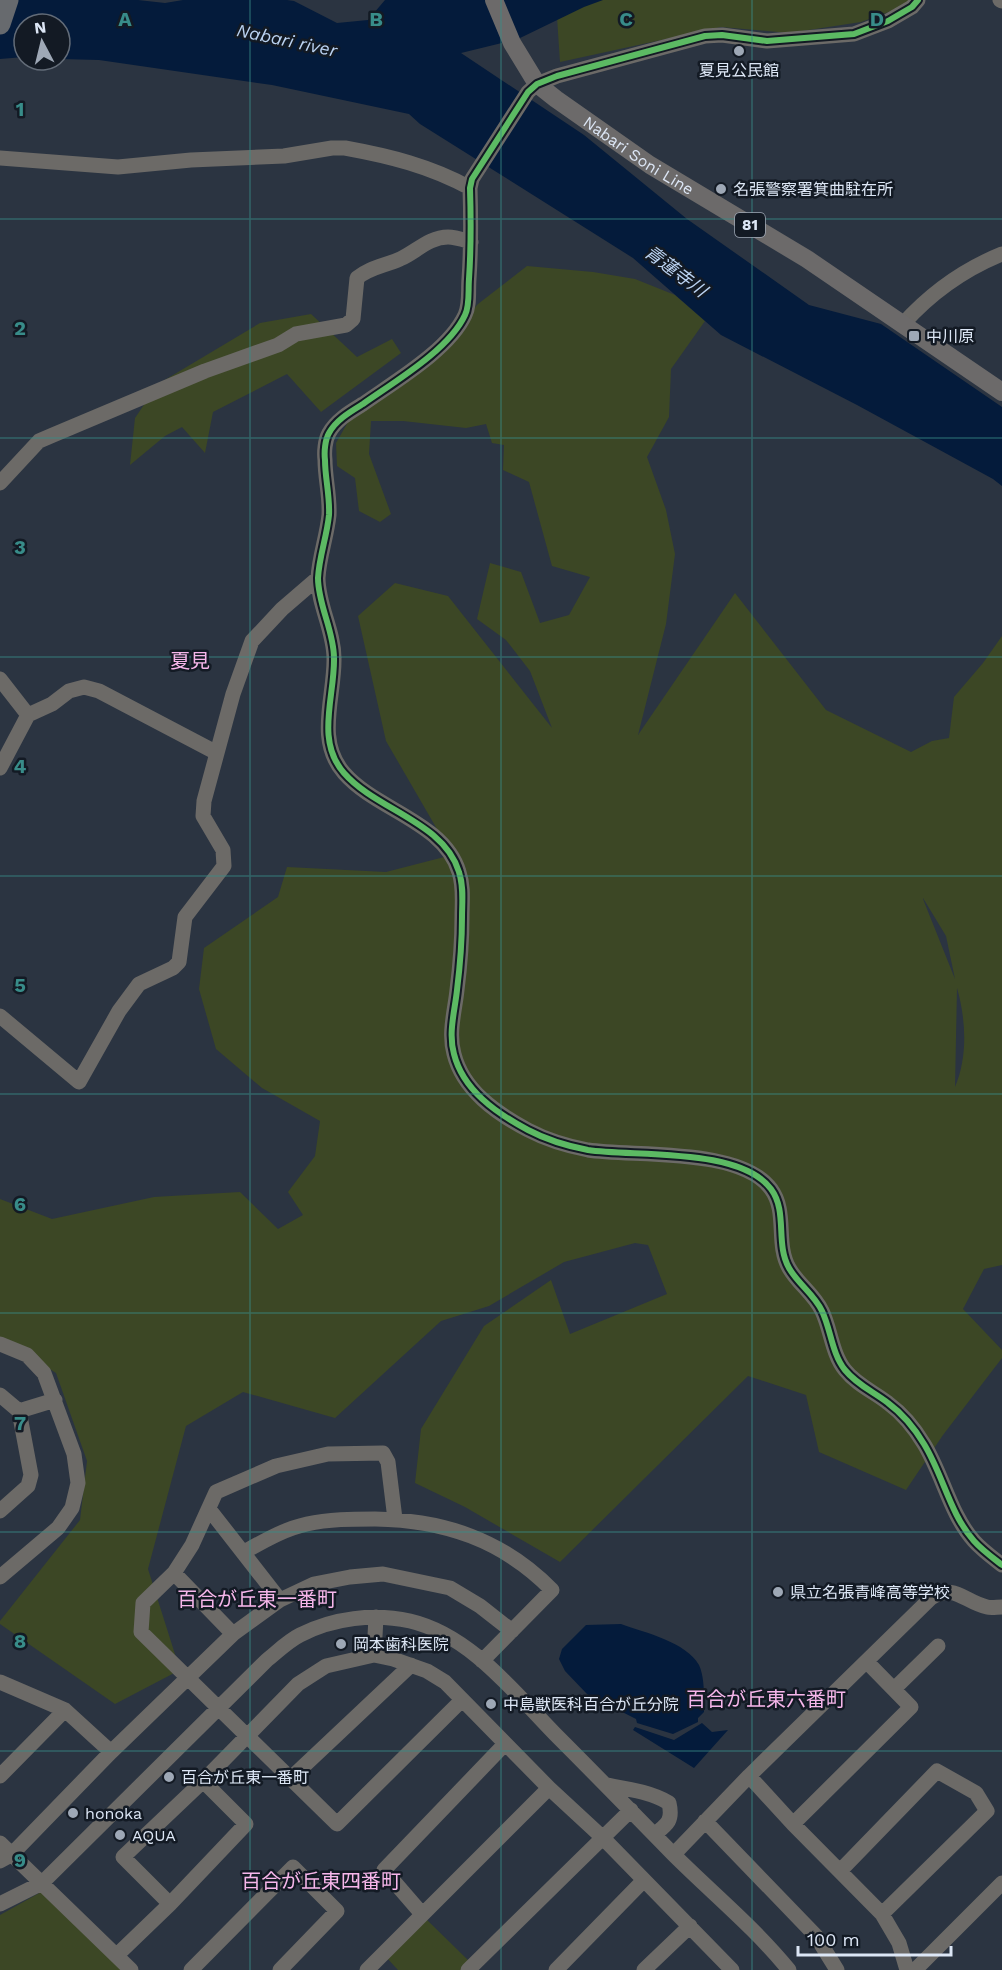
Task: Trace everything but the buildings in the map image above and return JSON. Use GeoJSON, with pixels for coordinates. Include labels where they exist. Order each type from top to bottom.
{"type":"FeatureCollection","features":[{"type":"Feature","properties":{"kind":"highway"},"geometry":{"type":"LineString","coordinates":[[0,24],[8,0]]}},
{"type":"Feature","properties":{"kind":"main road","name":"Nabari Soni Line"},"geometry":{"type":"LineString","coordinates":[[494,0],[532,89],[650,165],[807,260],[1002,392]]}},
{"type":"Feature","properties":{"kind":"street"},"geometry":{"type":"LineString","coordinates":[[918,0],[912,7],[888,21],[854,34],[767,41],[722,35],[705,36],[579,70],[532,89],[471,184],[468,311],[457,329],[429,358],[340,419],[327,436],[324,459],[329,500],[328,518],[318,578],[334,657],[328,727],[329,744],[334,759],[355,784],[428,832],[445,846],[459,870],[463,886],[462,952],[451,1038],[454,1056],[473,1090],[501,1114],[532,1132],[563,1145],[592,1150],[664,1153],[701,1158],[745,1170],[765,1182],[775,1194],[781,1211],[782,1250],[789,1268],[815,1298],[824,1314],[842,1367],[859,1384],[886,1401],[906,1419],[925,1446],[962,1524],[975,1542],[1002,1565]]}},
{"type":"Feature","properties":{"kind":"street"},"geometry":{"type":"LineString","coordinates":[[0,158],[118,167],[191,160],[284,156],[345,148],[424,166],[471,184]]}},
{"type":"Feature","properties":{"kind":"street"},"geometry":{"type":"LineString","coordinates":[[0,483],[39,441],[205,372],[278,345],[296,334],[346,325],[353,319],[357,278],[370,269],[400,259],[427,243],[440,239],[449,237],[471,242]]}},
{"type":"Feature","properties":{"kind":"street"},"geometry":{"type":"LineString","coordinates":[[903,324],[939,290],[975,266],[1002,254]]}},
{"type":"Feature","properties":{"kind":"street"},"geometry":{"type":"LineString","coordinates":[[0,1016],[79,1082],[119,1011],[139,984],[173,968],[179,962],[185,917],[224,866],[223,850],[203,816],[204,801],[233,694],[252,641],[282,609],[318,578]]}},
{"type":"Feature","properties":{"kind":"street"},"geometry":{"type":"LineString","coordinates":[[0,679],[28,715]]}},
{"type":"Feature","properties":{"kind":"street"},"geometry":{"type":"LineString","coordinates":[[0,768],[28,715],[52,704],[69,691],[84,687],[99,691],[217,753]]}},
{"type":"Feature","properties":{"kind":"street"},"geometry":{"type":"LineString","coordinates":[[0,1344],[27,1355],[44,1373],[56,1400],[74,1454],[78,1483],[72,1508],[58,1528],[0,1577]]}},
{"type":"Feature","properties":{"kind":"street"},"geometry":{"type":"LineString","coordinates":[[0,1395],[19,1411],[31,1476],[28,1486],[2,1506]]}},
{"type":"Feature","properties":{"kind":"street"},"geometry":{"type":"LineString","coordinates":[[19,1411],[56,1400]]}},
{"type":"Feature","properties":{"kind":"street"},"geometry":{"type":"LineString","coordinates":[[395,1519],[388,1462],[383,1453],[328,1454],[276,1466],[216,1492],[192,1545],[174,1573],[143,1604],[141,1632],[337,1824],[462,1700]]}},
{"type":"Feature","properties":{"kind":"street"},"geometry":{"type":"LineString","coordinates":[[209,1509],[280,1600]]}},
{"type":"Feature","properties":{"kind":"street"},"geometry":{"type":"LineString","coordinates":[[244,1552],[273,1536],[307,1524],[350,1519],[427,1522],[471,1535],[512,1555],[534,1571],[552,1590],[482,1661]]}},
{"type":"Feature","properties":{"kind":"street"},"geometry":{"type":"LineString","coordinates":[[174,1573],[234,1634]]}},
{"type":"Feature","properties":{"kind":"street"},"geometry":{"type":"LineString","coordinates":[[5,1858],[234,1634],[280,1600],[314,1584],[382,1574],[450,1588],[480,1606],[512,1631]]}},
{"type":"Feature","properties":{"kind":"street"},"geometry":{"type":"LineString","coordinates":[[674,1854],[749,1776],[931,1598],[941,1592],[955,1593],[986,1607],[1002,1607]]}},
{"type":"Feature","properties":{"kind":"street"},"geometry":{"type":"LineString","coordinates":[[374,1655],[376,1617]]}},
{"type":"Feature","properties":{"kind":"street"},"geometry":{"type":"LineString","coordinates":[[0,1904],[42,1883],[267,1660],[298,1636],[326,1624],[376,1617],[410,1621],[443,1633],[482,1661],[772,1949],[789,1970]]}},
{"type":"Feature","properties":{"kind":"street"},"geometry":{"type":"LineString","coordinates":[[894,1689],[938,1646]]}},
{"type":"Feature","properties":{"kind":"street"},"geometry":{"type":"LineString","coordinates":[[170,1904],[123,1857],[248,1737],[298,1684],[326,1666],[374,1655],[427,1671],[445,1682],[732,1970]]}},
{"type":"Feature","properties":{"kind":"street"},"geometry":{"type":"LineString","coordinates":[[793,1824],[911,1707],[867,1662]]}},
{"type":"Feature","properties":{"kind":"street"},"geometry":{"type":"LineString","coordinates":[[290,1779],[411,1665]]}},
{"type":"Feature","properties":{"kind":"street"},"geometry":{"type":"LineString","coordinates":[[0,1682],[65,1710],[111,1752]]}},
{"type":"Feature","properties":{"kind":"street"},"geometry":{"type":"LineString","coordinates":[[0,1776],[65,1710]]}},
{"type":"Feature","properties":{"kind":"street"},"geometry":{"type":"LineString","coordinates":[[422,1914],[384,1870],[505,1744]]}},
{"type":"Feature","properties":{"kind":"street"},"geometry":{"type":"LineString","coordinates":[[841,1870],[937,1772],[976,1793],[987,1811],[882,1914]]}},
{"type":"Feature","properties":{"kind":"street"},"geometry":{"type":"LineString","coordinates":[[749,1776],[882,1914],[899,1943],[907,1970]]}},
{"type":"Feature","properties":{"kind":"street"},"geometry":{"type":"LineString","coordinates":[[117,1955],[170,1904],[246,1824],[203,1781]]}},
{"type":"Feature","properties":{"kind":"street"},"geometry":{"type":"LineString","coordinates":[[606,1785],[660,1797],[669,1803],[672,1815],[666,1825],[655,1834]]}},
{"type":"Feature","properties":{"kind":"street"},"geometry":{"type":"LineString","coordinates":[[367,1970],[549,1788]]}},
{"type":"Feature","properties":{"kind":"street"},"geometry":{"type":"LineString","coordinates":[[473,1969],[631,1810]]}},
{"type":"Feature","properties":{"kind":"street"},"geometry":{"type":"LineString","coordinates":[[705,1821],[816,1936],[837,1970]]}},
{"type":"Feature","properties":{"kind":"street"},"geometry":{"type":"LineString","coordinates":[[0,1843],[5,1858],[42,1883],[131,1970]]}},
{"type":"Feature","properties":{"kind":"street"},"geometry":{"type":"LineString","coordinates":[[191,1970],[293,1867],[337,1911],[280,1970]]}},
{"type":"Feature","properties":{"kind":"street"},"geometry":{"type":"LineString","coordinates":[[556,1970],[644,1880]]}},
{"type":"Feature","properties":{"kind":"street"},"geometry":{"type":"LineString","coordinates":[[915,1970],[1002,1883]]}},
{"type":"Feature","properties":{"kind":"street"},"geometry":{"type":"LineString","coordinates":[[644,1970],[690,1926]]}},
{"type":"Feature","properties":{"kind":"green space"},"geometry":{"type":"Polygon","coordinates":[[[578,0],[913,0],[911,4],[861,22],[789,33],[721,27],[560,62],[557,17],[578,0]]]}},
{"type":"Feature","properties":{"kind":"green space"},"geometry":{"type":"Polygon","coordinates":[[[527,266],[593,272],[635,279],[675,295],[705,321],[671,369],[669,417],[647,457],[666,510],[675,554],[666,624],[638,735],[735,593],[826,710],[911,752],[932,741],[949,738],[954,697],[1002,636],[1002,1265],[984,1269],[963,1309],[1002,1350],[1002,1358],[943,1435],[906,1490],[819,1452],[806,1395],[748,1376],[560,1562],[465,1507],[415,1483],[421,1429],[484,1326],[551,1280],[570,1334],[667,1294],[648,1245],[635,1243],[564,1262],[489,1306],[441,1321],[335,1418],[243,1392],[186,1426],[148,1569],[180,1670],[115,1704],[0,1624],[0,1621],[80,1520],[87,1461],[56,1373],[0,1337],[0,1199],[52,1219],[154,1197],[240,1192],[278,1229],[303,1215],[288,1192],[315,1156],[320,1121],[262,1088],[216,1049],[199,989],[204,948],[278,897],[287,867],[386,872],[452,855],[386,741],[358,616],[395,583],[448,596],[552,728],[530,671],[506,640],[477,619],[490,563],[521,572],[540,623],[569,615],[590,577],[552,566],[529,482],[503,470],[504,445],[492,443],[486,424],[466,428],[403,421],[371,421],[369,454],[391,514],[380,522],[359,511],[355,478],[337,466],[336,443],[348,422],[429,358],[478,304],[527,266]],[[923,899],[955,979],[946,936],[923,899]],[[957,988],[955,1087],[964,1050],[964,1025],[957,988]]]}},
{"type":"Feature","properties":{"kind":"green space"},"geometry":{"type":"Polygon","coordinates":[[[311,314],[357,357],[392,339],[401,353],[321,412],[287,374],[213,412],[205,453],[182,427],[165,436],[130,465],[135,418],[158,384],[260,323],[311,314]]]}},
{"type":"Feature","properties":{"kind":"green space"},"geometry":{"type":"Polygon","coordinates":[[[43,1891],[123,1970],[0,1970],[0,1915],[43,1891]]]}},
{"type":"Feature","properties":{"kind":"green space"},"geometry":{"type":"Polygon","coordinates":[[[425,1918],[470,1962],[462,1970],[398,1970],[386,1957],[425,1918]]]}},
{"type":"Feature","properties":{"kind":"water"},"geometry":{"type":"Polygon","coordinates":[[[0,0],[138,0],[165,3],[183,0],[287,0],[294,1],[337,23],[368,20],[385,0],[603,0],[518,39],[461,53],[584,135],[687,219],[809,305],[881,324],[1002,407],[1002,486],[857,405],[721,335],[633,258],[420,124],[409,114],[272,85],[99,60],[72,59],[72,12],[12,12],[12,58],[0,59],[0,0]]]}},
{"type":"Feature","properties":{"kind":"water"},"geometry":{"type":"Polygon","coordinates":[[[621,1624],[675,1644],[693,1657],[701,1670],[704,1688],[704,1712],[698,1718],[698,1722],[673,1734],[637,1723],[636,1719],[587,1694],[565,1671],[559,1659],[562,1649],[586,1625],[621,1624]]]}},
{"type":"Feature","properties":{"kind":"water"},"geometry":{"type":"Polygon","coordinates":[[[702,1723],[712,1732],[728,1730],[694,1768],[633,1730],[635,1727],[674,1740],[702,1723]]]}},
{"type":"Feature","properties":{"kind":"cycle path"},"geometry":{"type":"LineString","coordinates":[[918,0],[912,7],[888,21],[854,34],[767,41],[722,35],[705,36],[557,76],[537,84],[528,92],[472,179],[469,298],[465,315],[447,341],[434,353],[335,424],[328,436],[325,453],[329,515],[318,578],[320,598],[332,638],[334,658],[328,732],[335,760],[344,773],[358,786],[424,828],[439,841],[451,855],[461,878],[462,936],[452,1022],[452,1046],[458,1067],[465,1079],[482,1099],[504,1116],[535,1134],[557,1142],[588,1150],[686,1156],[712,1160],[736,1166],[756,1176],[771,1189],[779,1208],[785,1258],[793,1274],[815,1299],[822,1311],[841,1364],[855,1380],[893,1407],[913,1427],[931,1456],[953,1507],[966,1530],[980,1548],[1002,1565]]}},
{"type":"Feature","properties":{"kind":"place","name":"夏見公民館"},"geometry":{"type":"Point","coordinates":[739,51]}},
{"type":"Feature","properties":{"kind":"place","name":"名張警察署箕曲駐在所"},"geometry":{"type":"Point","coordinates":[721,189]}},
{"type":"Feature","properties":{"kind":"place","name":"中川原"},"geometry":{"type":"Point","coordinates":[914,336]}},
{"type":"Feature","properties":{"kind":"place","name":"県立名張青峰高等学校"},"geometry":{"type":"Point","coordinates":[778,1592]}},
{"type":"Feature","properties":{"kind":"place","name":"岡本歯科医院"},"geometry":{"type":"Point","coordinates":[341,1644]}},
{"type":"Feature","properties":{"kind":"place","name":"中島獣医科百合が丘分院"},"geometry":{"type":"Point","coordinates":[491,1704]}},
{"type":"Feature","properties":{"kind":"place","name":"百合が丘東一番町"},"geometry":{"type":"Point","coordinates":[169,1777]}},
{"type":"Feature","properties":{"kind":"place","name":"honoka"},"geometry":{"type":"Point","coordinates":[73,1813]}},
{"type":"Feature","properties":{"kind":"place","name":"AQUA"},"geometry":{"type":"Point","coordinates":[120,1835]}},
{"type":"Feature","properties":{"kind":"district","name":"夏見"},"geometry":{"type":"Point","coordinates":[190,661]}},
{"type":"Feature","properties":{"kind":"district","name":"百合が丘東一番町"},"geometry":{"type":"Point","coordinates":[257,1599]}},
{"type":"Feature","properties":{"kind":"district","name":"百合が丘東六番町"},"geometry":{"type":"Point","coordinates":[766,1699]}},
{"type":"Feature","properties":{"kind":"district","name":"百合が丘東四番町"},"geometry":{"type":"Point","coordinates":[321,1881]}},
{"type":"Feature","properties":{"kind":"water label","name":"Nabari river"},"geometry":{"type":"Point","coordinates":[287,40]}},
{"type":"Feature","properties":{"kind":"water label","name":"青蓮寺川"},"geometry":{"type":"Point","coordinates":[676,271]}}]}
